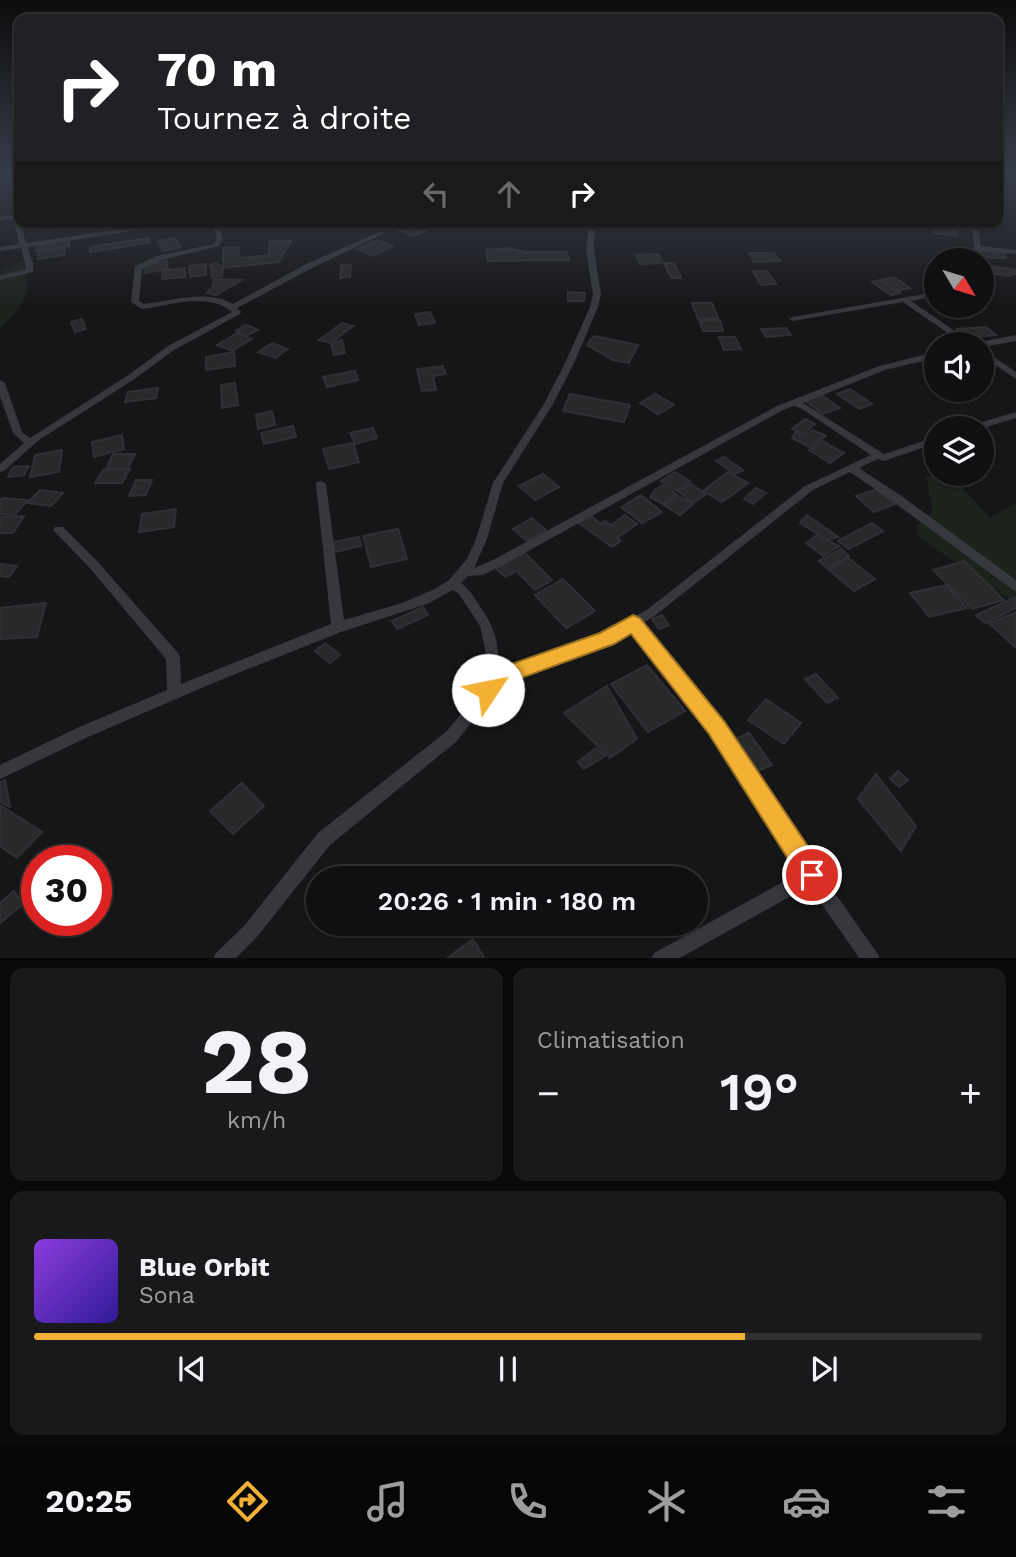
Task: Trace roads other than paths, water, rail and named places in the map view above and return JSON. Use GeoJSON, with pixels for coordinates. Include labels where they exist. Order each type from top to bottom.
{"type":"FeatureCollection","features":[{"type":"Feature","properties":{"kind":"street"},"geometry":{"type":"LineString","coordinates":[[0,278],[30,270],[28,253],[20,245],[18,228]]}},
{"type":"Feature","properties":{"kind":"street"},"geometry":{"type":"LineString","coordinates":[[0,249],[143,228]]}},
{"type":"Feature","properties":{"kind":"street"},"geometry":{"type":"LineString","coordinates":[[0,469],[30,443],[171,348],[237,312],[234,307],[209,298],[142,307],[135,302],[138,268],[160,258],[218,245],[220,238],[216,228]]}},
{"type":"Feature","properties":{"kind":"street"},"geometry":{"type":"LineString","coordinates":[[0,772],[58,743],[174,694],[338,628],[434,596],[453,584],[466,572],[483,537],[495,489],[510,459],[551,399],[594,307],[597,294],[590,250],[592,228]]}},
{"type":"Feature","properties":{"kind":"street"},"geometry":{"type":"LineString","coordinates":[[975,228],[977,248]]}},
{"type":"Feature","properties":{"kind":"street"},"geometry":{"type":"LineString","coordinates":[[234,307],[311,265],[382,233]]}},
{"type":"Feature","properties":{"kind":"street"},"geometry":{"type":"LineString","coordinates":[[994,249],[1016,251]]}},
{"type":"Feature","properties":{"kind":"street"},"geometry":{"type":"LineString","coordinates":[[793,319],[924,296]]}},
{"type":"Feature","properties":{"kind":"street"},"geometry":{"type":"LineString","coordinates":[[905,300],[952,332]]}},
{"type":"Feature","properties":{"kind":"street"},"geometry":{"type":"LineString","coordinates":[[994,342],[1016,338]]}},
{"type":"Feature","properties":{"kind":"street"},"geometry":{"type":"LineString","coordinates":[[466,572],[479,572],[499,562],[780,408],[882,368],[924,358]]}},
{"type":"Feature","properties":{"kind":"street"},"geometry":{"type":"LineString","coordinates":[[994,360],[1016,376]]}},
{"type":"Feature","properties":{"kind":"street"},"geometry":{"type":"LineString","coordinates":[[0,383],[18,432],[30,443]]}},
{"type":"Feature","properties":{"kind":"street"},"geometry":{"type":"LineString","coordinates":[[794,403],[806,407],[876,456],[883,458],[924,444]]}},
{"type":"Feature","properties":{"kind":"street"},"geometry":{"type":"LineString","coordinates":[[994,422],[1016,415]]}},
{"type":"Feature","properties":{"kind":"street"},"geometry":{"type":"LineString","coordinates":[[490,680],[607,638],[652,612],[809,488],[876,456]]}},
{"type":"Feature","properties":{"kind":"street"},"geometry":{"type":"LineString","coordinates":[[851,468],[1016,586]]}},
{"type":"Feature","properties":{"kind":"street"},"geometry":{"type":"LineString","coordinates":[[321,484],[338,628]]}},
{"type":"Feature","properties":{"kind":"street"},"geometry":{"type":"LineString","coordinates":[[59,530],[93,564],[173,657],[174,694]]}},
{"type":"Feature","properties":{"kind":"street"},"geometry":{"type":"LineString","coordinates":[[222,958],[250,932],[324,839],[452,736],[488,690],[492,648],[486,625],[463,591],[453,584]]}},
{"type":"Feature","properties":{"kind":"street"},"geometry":{"type":"LineString","coordinates":[[633,623],[716,727],[812,875],[871,958]]}},
{"type":"Feature","properties":{"kind":"street"},"geometry":{"type":"LineString","coordinates":[[660,958],[812,875]]}}]}
